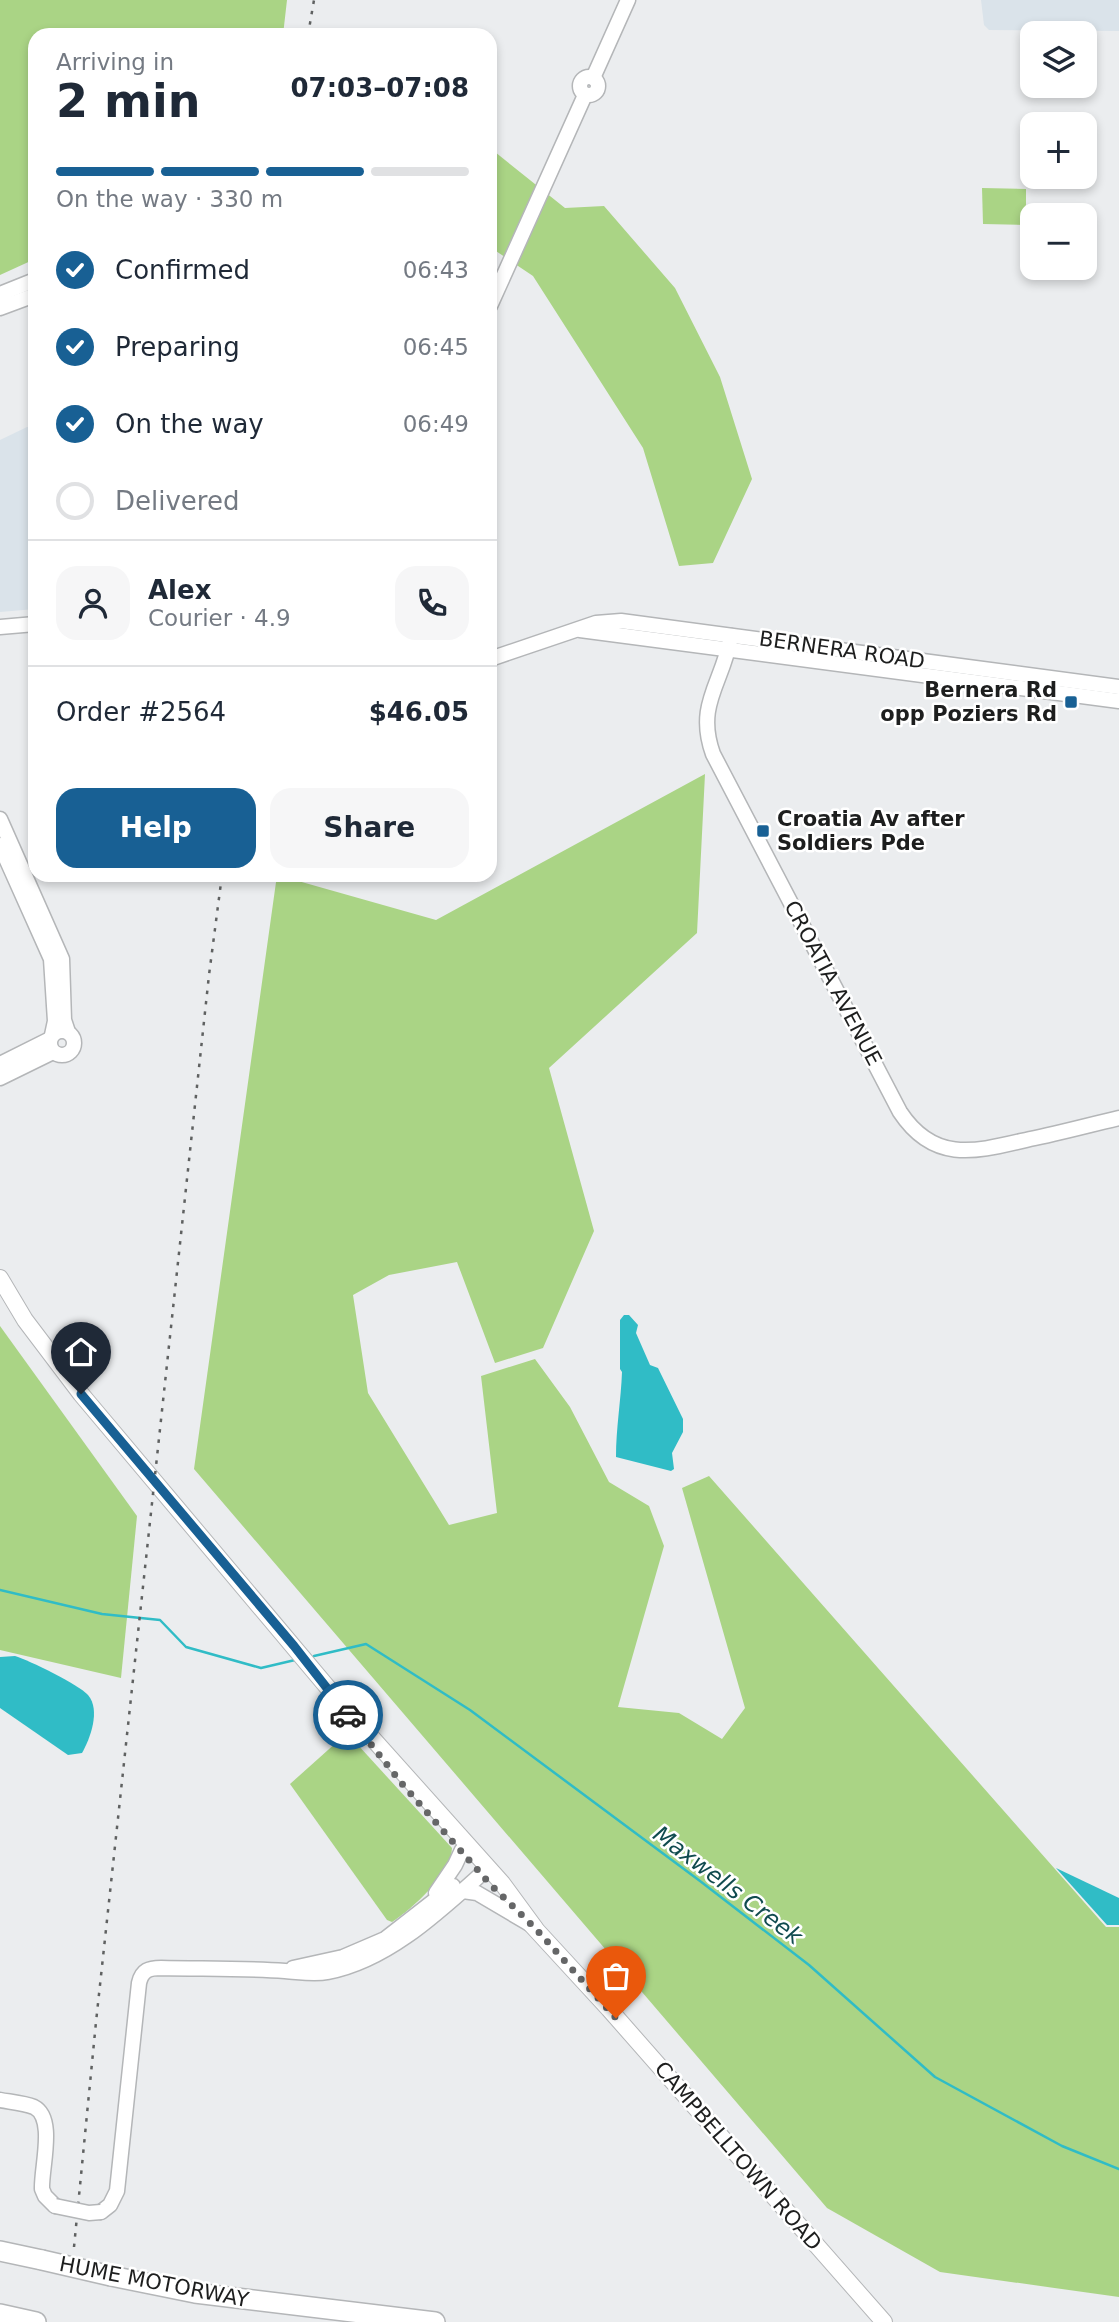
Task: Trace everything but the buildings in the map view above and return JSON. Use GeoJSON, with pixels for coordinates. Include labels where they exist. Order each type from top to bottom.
{"type":"FeatureCollection","features":[{"type":"Feature","properties":{"kind":"highway","name":"HUME MOTORWAY"},"geometry":{"type":"LineString","coordinates":[[0,2251],[195,2293],[435,2322]]}},
{"type":"Feature","properties":{"kind":"highway"},"geometry":{"type":"LineString","coordinates":[[0,2314],[33,2322]]}},
{"type":"Feature","properties":{"kind":"main road","name":"CAMPBELLTOWN ROAD"},"geometry":{"type":"LineString","coordinates":[[0,1278],[52,1359]]}},
{"type":"Feature","properties":{"kind":"main road","name":"CAMPBELLTOWN ROAD"},"geometry":{"type":"LineString","coordinates":[[0,1301],[482,1868]]}},
{"type":"Feature","properties":{"kind":"main road","name":"CAMPBELLTOWN ROAD"},"geometry":{"type":"LineString","coordinates":[[339,1701],[361,1734],[462,1850],[521,1906],[535,1928],[884,2322]]}},
{"type":"Feature","properties":{"kind":"street"},"geometry":{"type":"LineString","coordinates":[[497,290],[585,94],[590,95],[597,90],[598,86],[593,78],[628,0]]}},
{"type":"Feature","properties":{"kind":"street"},"geometry":{"type":"LineString","coordinates":[[0,294],[28,283]]}},
{"type":"Feature","properties":{"kind":"street"},"geometry":{"type":"LineString","coordinates":[[0,308],[28,298]]}},
{"type":"Feature","properties":{"kind":"street"},"geometry":{"type":"LineString","coordinates":[[497,656],[596,623],[621,621],[651,631],[730,643]]}},
{"type":"Feature","properties":{"kind":"street"},"geometry":{"type":"LineString","coordinates":[[0,627],[28,625]]}},
{"type":"Feature","properties":{"kind":"street","name":"BERNERA ROAD"},"geometry":{"type":"LineString","coordinates":[[730,643],[1119,687]]}},
{"type":"Feature","properties":{"kind":"street","name":"BERNERA ROAD"},"geometry":{"type":"LineString","coordinates":[[730,643],[1119,701]]}},
{"type":"Feature","properties":{"kind":"street","name":"CROATIA AVENUE"},"geometry":{"type":"LineString","coordinates":[[730,643],[706,711],[707,733],[713,754],[895,1102],[913,1130],[939,1146],[968,1151],[993,1148],[1119,1118]]}},
{"type":"Feature","properties":{"kind":"street"},"geometry":{"type":"LineString","coordinates":[[1,822],[3,835],[18,870],[13,875]]}},
{"type":"Feature","properties":{"kind":"street"},"geometry":{"type":"LineString","coordinates":[[0,845],[51,960],[55,1021],[52,1042],[60,1055],[71,1051],[73,1039],[64,1020],[62,959],[1,822]]}},
{"type":"Feature","properties":{"kind":"street"},"geometry":{"type":"LineString","coordinates":[[0,1078],[52,1042],[59,1031],[68,1032]]}},
{"type":"Feature","properties":{"kind":"street"},"geometry":{"type":"LineString","coordinates":[[0,1064],[52,1042]]}},
{"type":"Feature","properties":{"kind":"street"},"geometry":{"type":"LineString","coordinates":[[430,1903],[462,1850]]}},
{"type":"Feature","properties":{"kind":"street"},"geometry":{"type":"LineString","coordinates":[[0,2100],[35,2108],[42,2115],[46,2135],[42,2189],[45,2196],[55,2206],[89,2213],[101,2212],[110,2205],[117,2191],[141,1975],[145,1970],[161,1968],[326,1973],[372,1958],[390,1948],[463,1891],[482,1868]]}},
{"type":"Feature","properties":{"kind":"street"},"geometry":{"type":"LineString","coordinates":[[285,1971],[343,1957],[371,1946],[482,1868]]}},
{"type":"Feature","properties":{"kind":"street"},"geometry":{"type":"LineString","coordinates":[[463,1891],[477,1893],[535,1928]]}},
{"type":"Feature","properties":{"kind":"shaded area"},"geometry":{"type":"Polygon","coordinates":[[[981,0],[1119,0],[1119,31],[1097,31],[1097,21],[1020,21],[1020,30],[989,30],[984,25],[981,0]]]}},
{"type":"Feature","properties":{"kind":"shaded area"},"geometry":{"type":"Polygon","coordinates":[[[28,427],[28,610],[0,612],[0,440],[28,427]]]}},
{"type":"Feature","properties":{"kind":"green space"},"geometry":{"type":"Polygon","coordinates":[[[0,0],[287,0],[284,28],[28,28],[28,262],[0,275],[0,0]]]}},
{"type":"Feature","properties":{"kind":"green space"},"geometry":{"type":"Polygon","coordinates":[[[497,154],[565,208],[604,206],[675,288],[720,377],[752,479],[713,563],[679,566],[643,448],[533,276],[497,252],[497,154]]]}},
{"type":"Feature","properties":{"kind":"green space"},"geometry":{"type":"Polygon","coordinates":[[[982,188],[1026,189],[1026,203],[1020,203],[1020,225],[983,224],[982,188]]]}},
{"type":"Feature","properties":{"kind":"green space"},"geometry":{"type":"Polygon","coordinates":[[[705,774],[697,933],[549,1068],[594,1231],[543,1348],[495,1363],[457,1262],[389,1275],[353,1295],[368,1393],[449,1525],[497,1513],[481,1376],[535,1359],[570,1407],[609,1482],[649,1506],[664,1546],[618,1707],[679,1713],[722,1739],[745,1708],[682,1488],[709,1476],[1106,1927],[1119,1927],[1119,2297],[940,2272],[827,2208],[194,1469],[276,882],[302,882],[436,920],[705,774]]]}},
{"type":"Feature","properties":{"kind":"green space"},"geometry":{"type":"Polygon","coordinates":[[[0,1326],[137,1516],[121,1678],[0,1650],[0,1326]]]}},
{"type":"Feature","properties":{"kind":"green space"},"geometry":{"type":"Polygon","coordinates":[[[347,1733],[452,1848],[445,1868],[430,1890],[392,1922],[387,1920],[290,1784],[347,1733]]]}},
{"type":"Feature","properties":{"kind":"water"},"geometry":{"type":"Polygon","coordinates":[[[624,1315],[629,1315],[638,1325],[636,1333],[650,1365],[658,1368],[683,1419],[683,1432],[672,1453],[674,1469],[671,1471],[616,1457],[622,1372],[620,1320],[624,1315]]]}},
{"type":"Feature","properties":{"kind":"water"},"geometry":{"type":"Polygon","coordinates":[[[15,1656],[53,1673],[88,1695],[94,1708],[94,1716],[82,1753],[68,1755],[0,1708],[0,1657],[15,1656]]]}},
{"type":"Feature","properties":{"kind":"water"},"geometry":{"type":"Polygon","coordinates":[[[1056,1868],[1119,1898],[1119,1925],[1107,1925],[1056,1868]]]}},
{"type":"Feature","properties":{"kind":"waterway","name":"Maxwells Creek"},"geometry":{"type":"LineString","coordinates":[[0,1590],[102,1614],[160,1620],[186,1647],[261,1668],[295,1660]]}},
{"type":"Feature","properties":{"kind":"waterway","name":"Maxwells Creek"},"geometry":{"type":"LineString","coordinates":[[314,1656],[366,1644],[470,1710],[809,1965],[935,2077],[1062,2146],[1119,2169]]}},
{"type":"Feature","properties":{"kind":"railway"},"geometry":{"type":"LineString","coordinates":[[309,28],[314,0]]}},
{"type":"Feature","properties":{"kind":"railway"},"geometry":{"type":"LineString","coordinates":[[74,2247],[96,2022],[221,882]]}},
{"type":"Feature","properties":{"kind":"way so far"},"geometry":{"type":"LineString","coordinates":[[348,1715],[403,1785],[490,1884],[535,1928],[616,2018]]}},
{"type":"Feature","properties":{"kind":"place","name":"Bernera Rd opp Poziers Rd"},"geometry":{"type":"Point","coordinates":[1071,702]}},
{"type":"Feature","properties":{"kind":"place","name":"Croatia Av after Soldiers Pde"},"geometry":{"type":"Point","coordinates":[763,831]}},
{"type":"Feature","properties":{"kind":"route"},"geometry":{"type":"LineString","coordinates":[[81,1394],[294,1646],[348,1715]]}}]}
